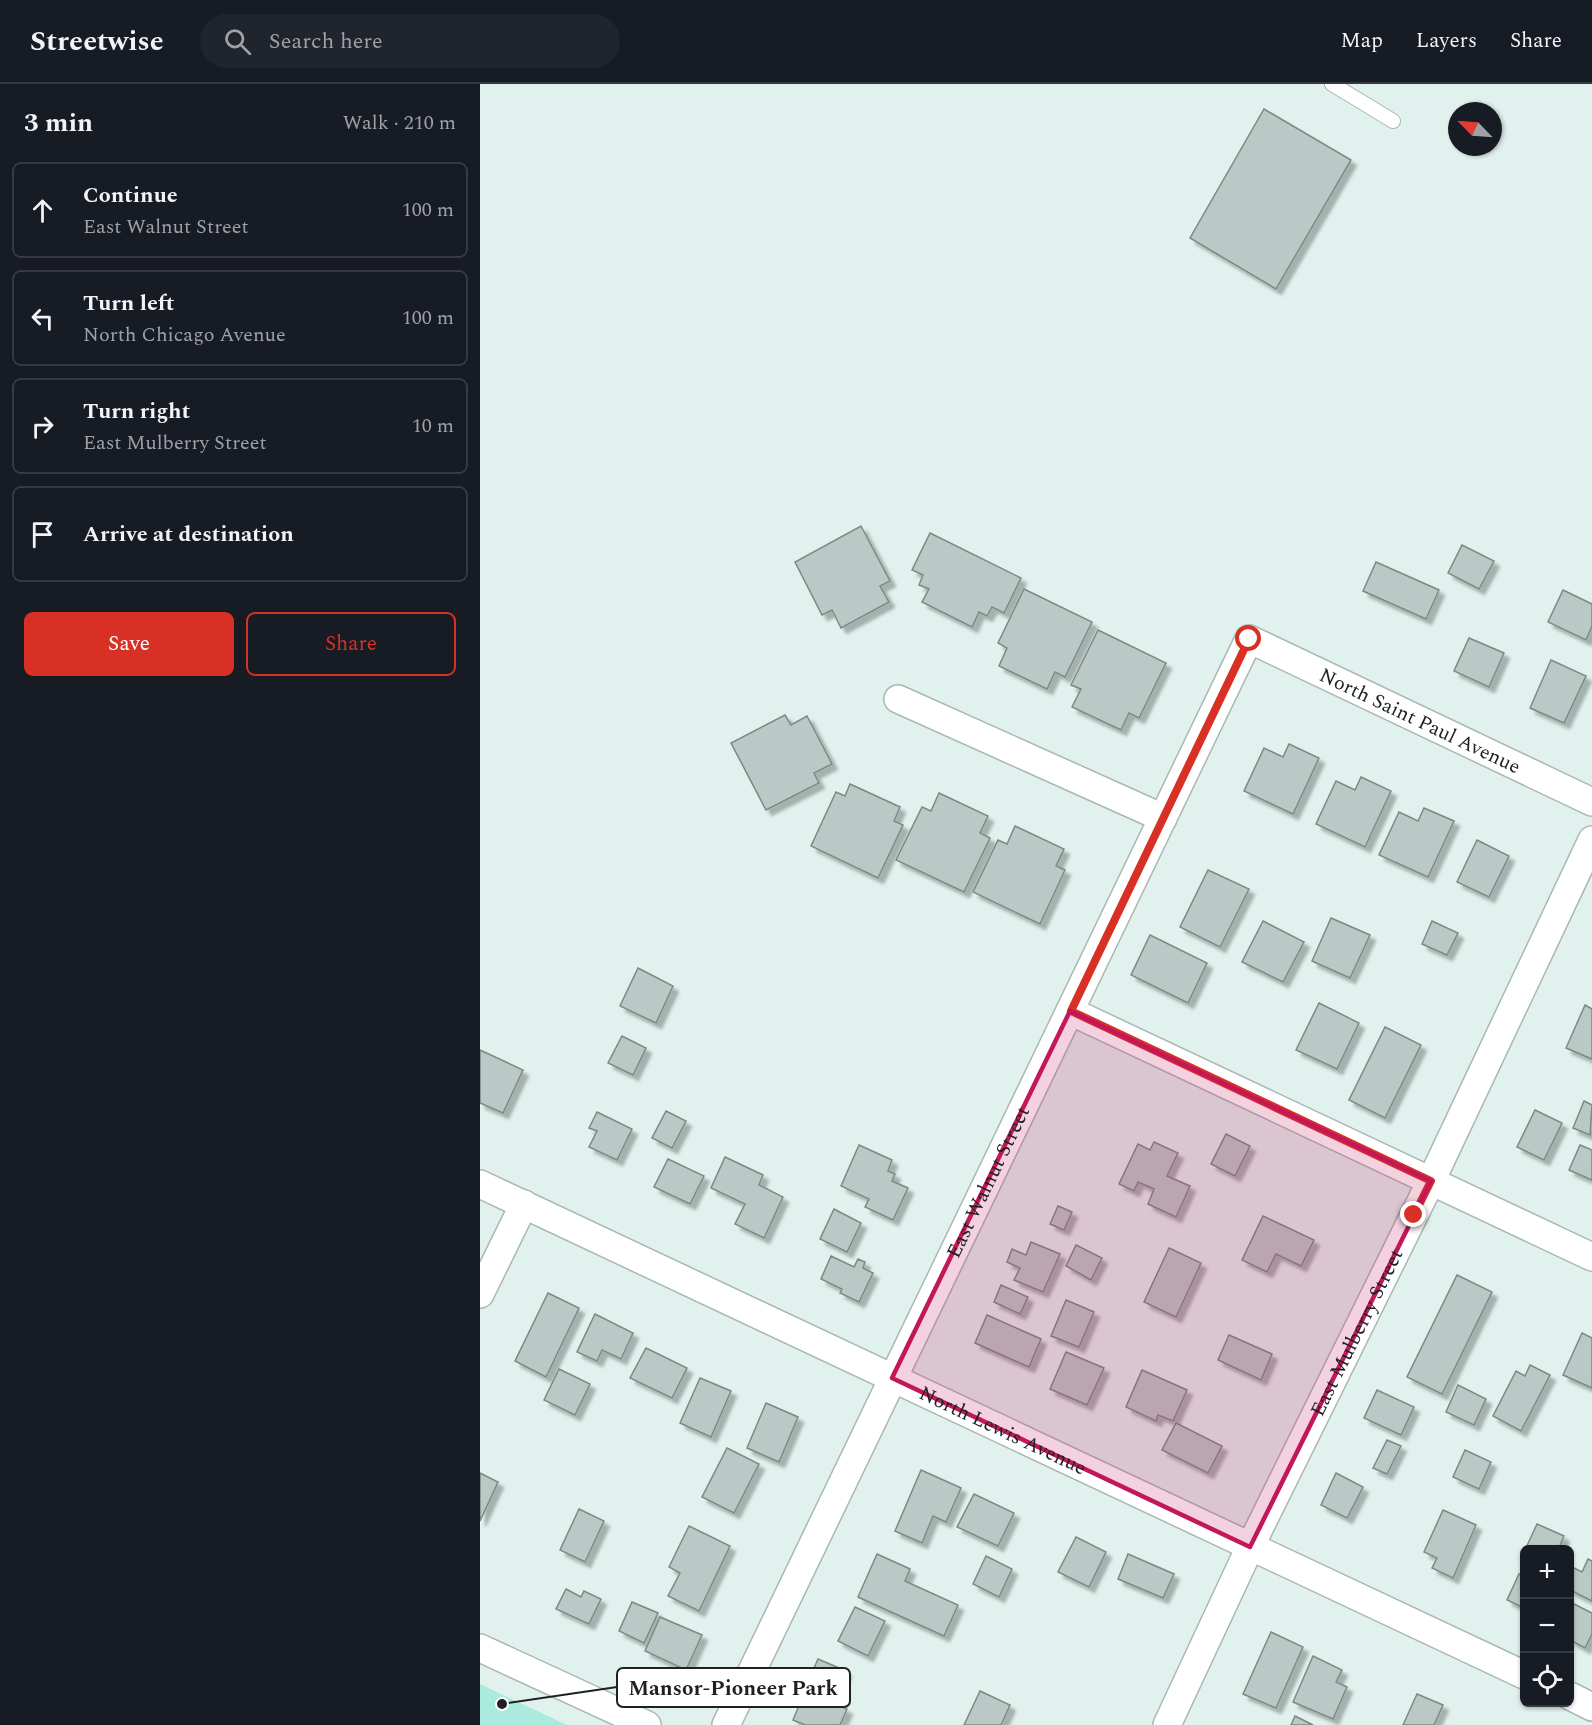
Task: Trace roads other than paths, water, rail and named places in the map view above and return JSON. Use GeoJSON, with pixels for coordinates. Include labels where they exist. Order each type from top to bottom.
{"type":"FeatureCollection","features":[{"type":"Feature","properties":{"kind":"street","name":"North Saint Paul Avenue"},"geometry":{"type":"LineString","coordinates":[[1249,639],[1592,802]]}},
{"type":"Feature","properties":{"kind":"street","name":"East Walnut Street"},"geometry":{"type":"LineString","coordinates":[[726,1725],[1249,639]]}},
{"type":"Feature","properties":{"kind":"street"},"geometry":{"type":"LineString","coordinates":[[898,699],[1163,818]]}},
{"type":"Feature","properties":{"kind":"street","name":"East Mulberry Street"},"geometry":{"type":"LineString","coordinates":[[1167,1725],[1250,1547],[1431,1181],[1592,840]]}},
{"type":"Feature","properties":{"kind":"street"},"geometry":{"type":"LineString","coordinates":[[1071,1011],[1592,1257]]}},
{"type":"Feature","properties":{"kind":"street","name":"North Lewis Avenue"},"geometry":{"type":"LineString","coordinates":[[480,1185],[1520,1673]]}},
{"type":"Feature","properties":{"kind":"street"},"geometry":{"type":"LineString","coordinates":[[480,1294],[524,1204]]}},
{"type":"Feature","properties":{"kind":"street"},"geometry":{"type":"LineString","coordinates":[[480,1648],[647,1725]]}},
{"type":"Feature","properties":{"kind":"street"},"geometry":{"type":"LineString","coordinates":[[1574,1698],[1592,1707]]}},
{"type":"Feature","properties":{"kind":"lane"},"geometry":{"type":"LineString","coordinates":[[1332,84],[1392,121]]}},
{"type":"Feature","properties":{"kind":"place","name":"Mansor-Pioneer Park"},"geometry":{"type":"Point","coordinates":[502,1704]}}]}
